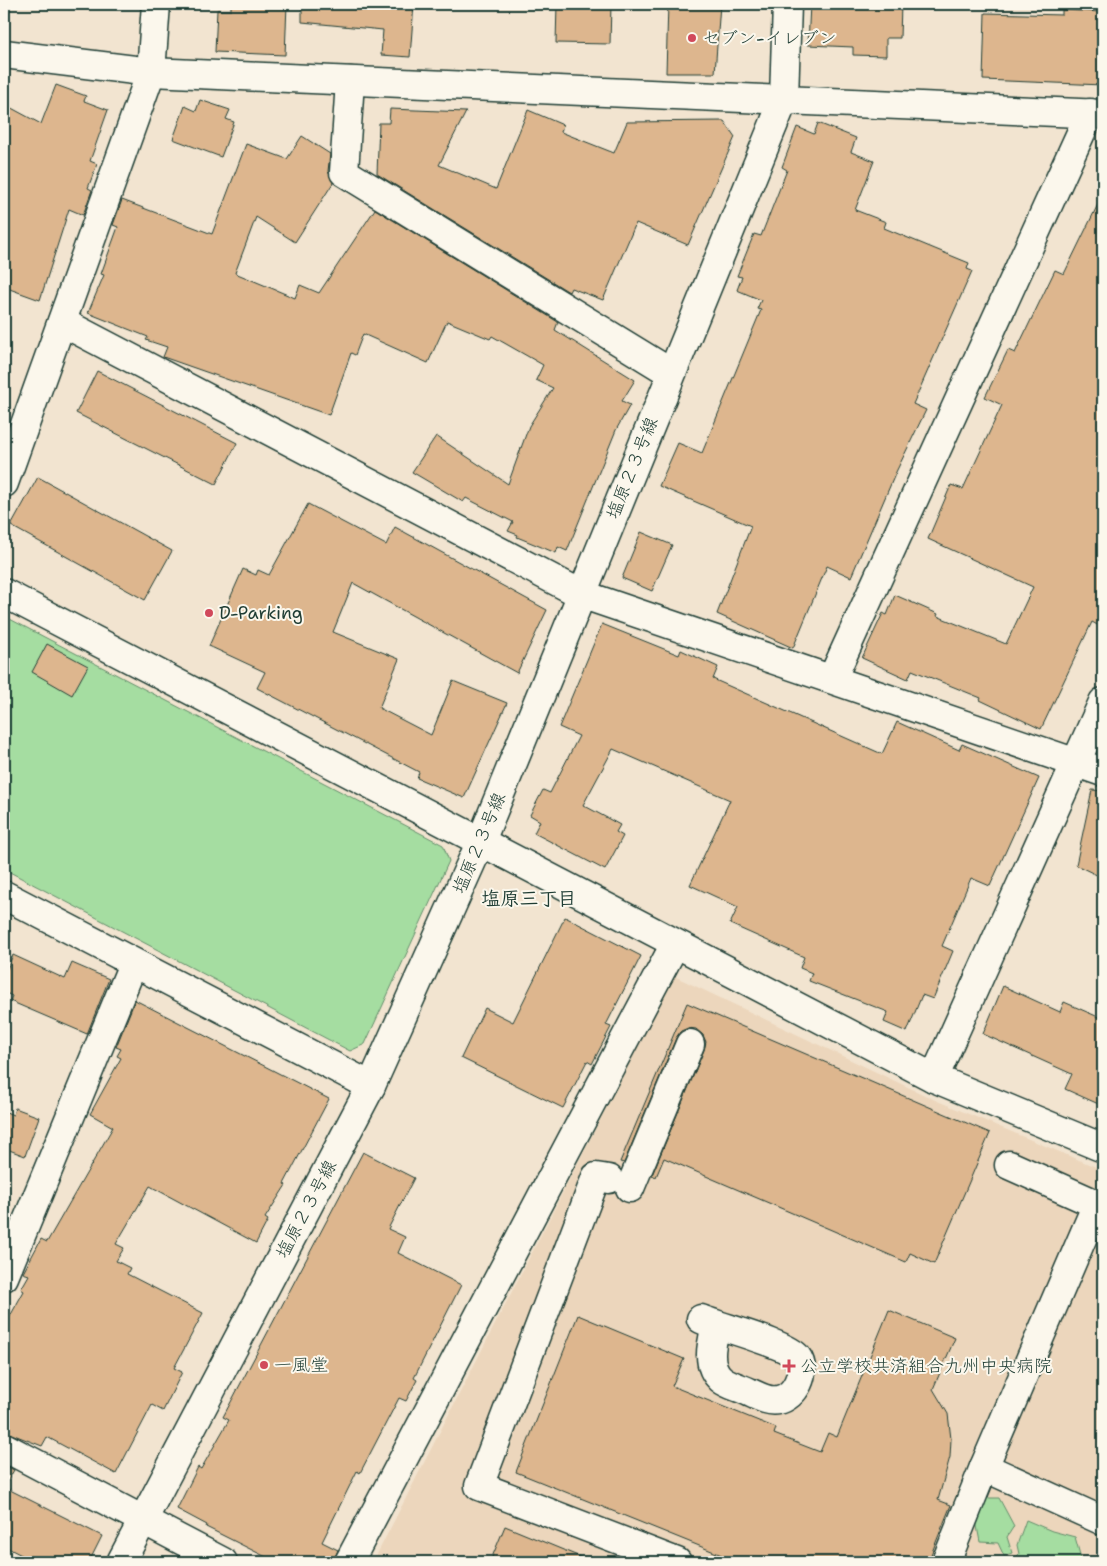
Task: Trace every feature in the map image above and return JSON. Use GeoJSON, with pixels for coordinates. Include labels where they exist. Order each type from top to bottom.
{"type":"FeatureCollection","features":[{"type":"Feature","properties":{"kind":"street"},"geometry":{"type":"LineString","coordinates":[[4,483],[151,72],[156,4]]}},
{"type":"Feature","properties":{"kind":"street"},"geometry":{"type":"LineString","coordinates":[[784,99],[788,4]]}},
{"type":"Feature","properties":{"kind":"street"},"geometry":{"type":"LineString","coordinates":[[4,54],[151,72],[1097,114],[832,679]]}},
{"type":"Feature","properties":{"kind":"street"},"geometry":{"type":"LineString","coordinates":[[350,81],[344,172],[671,373]]}},
{"type":"Feature","properties":{"kind":"street","name":"塩原２３号線"},"geometry":{"type":"LineString","coordinates":[[121,1562],[371,1086],[481,841],[784,99]]}},
{"type":"Feature","properties":{"kind":"street"},"geometry":{"type":"LineString","coordinates":[[62,322],[581,594],[1061,757],[1074,764],[1103,772]]}},
{"type":"Feature","properties":{"kind":"street"},"geometry":{"type":"LineString","coordinates":[[4,593],[934,1078],[1103,1148]]}},
{"type":"Feature","properties":{"kind":"street"},"geometry":{"type":"LineString","coordinates":[[934,1078],[1103,702]]}},
{"type":"Feature","properties":{"kind":"street"},"geometry":{"type":"LineString","coordinates":[[4,895],[133,964],[371,1086]]}},
{"type":"Feature","properties":{"kind":"street"},"geometry":{"type":"LineString","coordinates":[[349,1562],[675,944]]}},
{"type":"Feature","properties":{"kind":"street"},"geometry":{"type":"LineString","coordinates":[[4,1277],[133,964]]}},
{"type":"Feature","properties":{"kind":"street"},"geometry":{"type":"LineString","coordinates":[[677,1562],[478,1486],[572,1267],[596,1177],[619,1184],[690,1044]]}},
{"type":"Feature","properties":{"kind":"street"},"geometry":{"type":"LineString","coordinates":[[946,1562],[984,1467],[1100,1205],[1009,1165]]}},
{"type":"Feature","properties":{"kind":"street"},"geometry":{"type":"LineString","coordinates":[[4,1447],[223,1562]]}},
{"type":"Feature","properties":{"kind":"street"},"geometry":{"type":"LineString","coordinates":[[984,1467],[1103,1521]]}},
{"type":"Feature","properties":{"kind":"shaded area","name":"公立学校共済組合九州中央病院"},"geometry":{"type":"Polygon","coordinates":[[[674,976],[935,1100],[1103,1170],[1103,1562],[373,1562],[674,976]]]}},
{"type":"Feature","properties":{"kind":"green space"},"geometry":{"type":"Polygon","coordinates":[[[4,616],[443,845],[449,861],[365,1044],[350,1051],[4,869],[4,616]]]}},
{"type":"Feature","properties":{"kind":"green space"},"geometry":{"type":"Polygon","coordinates":[[[983,1498],[999,1498],[1014,1526],[1007,1537],[1012,1553],[1004,1556],[998,1543],[980,1542],[975,1516],[983,1498]]]}},
{"type":"Feature","properties":{"kind":"green space"},"geometry":{"type":"Polygon","coordinates":[[[1026,1520],[1052,1531],[1075,1537],[1082,1562],[1011,1562],[1019,1554],[1017,1545],[1026,1520]]]}},
{"type":"Feature","properties":{"kind":"building"},"geometry":{"type":"Polygon","coordinates":[[[231,4],[287,4],[285,55],[215,52],[217,10],[231,10],[231,4]]]}},
{"type":"Feature","properties":{"kind":"building"},"geometry":{"type":"Polygon","coordinates":[[[302,4],[414,4],[410,57],[381,55],[383,30],[302,22],[302,4]]]}},
{"type":"Feature","properties":{"kind":"building"},"geometry":{"type":"Polygon","coordinates":[[[557,4],[611,4],[610,44],[556,43],[557,4]]]}},
{"type":"Feature","properties":{"kind":"building","name":"セブン-イレブン"},"geometry":{"type":"Polygon","coordinates":[[[668,4],[720,4],[715,73],[666,73],[668,4]]]}},
{"type":"Feature","properties":{"kind":"building"},"geometry":{"type":"Polygon","coordinates":[[[810,4],[901,4],[900,38],[886,38],[886,56],[853,55],[853,47],[808,45],[810,4]]]}},
{"type":"Feature","properties":{"kind":"building"},"geometry":{"type":"Polygon","coordinates":[[[1062,10],[1103,12],[1103,85],[983,80],[985,13],[1062,15],[1062,10]]]}},
{"type":"Feature","properties":{"kind":"building"},"geometry":{"type":"Polygon","coordinates":[[[56,85],[86,96],[84,101],[108,110],[90,161],[97,164],[88,188],[92,190],[83,215],[69,209],[40,300],[4,287],[4,104],[41,124],[56,85]]]}},
{"type":"Feature","properties":{"kind":"building"},"geometry":{"type":"Polygon","coordinates":[[[200,100],[230,110],[226,119],[234,122],[221,157],[173,139],[185,106],[196,111],[200,100]]]}},
{"type":"Feature","properties":{"kind":"building"},"geometry":{"type":"Polygon","coordinates":[[[390,109],[466,112],[439,165],[496,189],[528,110],[563,125],[561,132],[614,153],[627,122],[724,121],[735,137],[688,245],[636,223],[603,300],[571,288],[569,292],[377,174],[379,123],[389,123],[390,109]]]}},
{"type":"Feature","properties":{"kind":"building"},"geometry":{"type":"Polygon","coordinates":[[[818,123],[856,138],[851,152],[874,161],[855,210],[886,222],[884,228],[969,263],[967,269],[972,271],[913,404],[926,410],[896,472],[851,577],[827,566],[793,648],[717,614],[751,526],[659,486],[678,443],[702,453],[761,310],[757,309],[761,300],[737,290],[742,277],[737,276],[754,234],[761,236],[787,170],[782,167],[797,127],[814,134],[818,123]]]}},
{"type":"Feature","properties":{"kind":"building"},"geometry":{"type":"Polygon","coordinates":[[[302,136],[330,154],[328,171],[333,183],[295,242],[256,217],[235,273],[295,298],[300,285],[319,293],[375,209],[558,322],[555,330],[635,380],[622,401],[630,405],[616,430],[567,551],[558,547],[556,553],[517,537],[518,535],[508,531],[513,522],[466,498],[463,502],[412,472],[436,436],[508,484],[529,426],[553,388],[536,380],[543,365],[492,336],[490,339],[447,321],[428,363],[363,334],[355,355],[351,353],[329,415],[163,357],[167,347],[146,340],[148,337],[88,313],[104,275],[101,274],[118,227],[113,225],[122,200],[212,234],[246,144],[287,159],[302,136]]]}},
{"type":"Feature","properties":{"kind":"building"},"geometry":{"type":"Polygon","coordinates":[[[1103,194],[1103,628],[1092,622],[1041,729],[980,700],[981,698],[912,670],[908,679],[862,658],[883,613],[887,615],[895,595],[938,614],[937,616],[1006,644],[1033,587],[928,539],[951,485],[963,489],[1002,405],[985,397],[1008,350],[1015,353],[1055,270],[1064,274],[1103,194]]]}},
{"type":"Feature","properties":{"kind":"building"},"geometry":{"type":"Polygon","coordinates":[[[97,371],[237,443],[216,484],[76,413],[97,371]]]}},
{"type":"Feature","properties":{"kind":"building"},"geometry":{"type":"Polygon","coordinates":[[[38,477],[172,551],[145,600],[11,526],[38,477]]]}},
{"type":"Feature","properties":{"kind":"building"},"geometry":{"type":"Polygon","coordinates":[[[308,504],[386,545],[395,527],[547,610],[517,673],[353,583],[333,632],[399,659],[379,708],[431,735],[453,681],[507,703],[464,798],[417,778],[419,772],[257,688],[265,672],[209,646],[243,569],[256,575],[258,570],[269,575],[308,504]]]}},
{"type":"Feature","properties":{"kind":"building"},"geometry":{"type":"Polygon","coordinates":[[[641,532],[672,545],[652,591],[622,578],[641,532]]]}},
{"type":"Feature","properties":{"kind":"building"},"geometry":{"type":"Polygon","coordinates":[[[602,624],[679,655],[681,650],[718,667],[713,679],[882,754],[897,722],[959,750],[962,744],[1039,778],[990,886],[971,878],[942,946],[953,951],[933,999],[922,995],[907,1032],[884,1022],[888,1012],[809,981],[812,973],[800,968],[804,957],[730,924],[738,907],[690,885],[730,800],[613,749],[583,805],[620,825],[616,832],[623,836],[605,870],[534,833],[540,821],[530,815],[543,790],[550,793],[579,736],[559,727],[602,624]]]}},
{"type":"Feature","properties":{"kind":"building"},"geometry":{"type":"Polygon","coordinates":[[[47,644],[88,666],[72,695],[32,672],[47,644]]]}},
{"type":"Feature","properties":{"kind":"building"},"geometry":{"type":"Polygon","coordinates":[[[1092,790],[1103,791],[1103,878],[1076,865],[1092,790]]]}},
{"type":"Feature","properties":{"kind":"building"},"geometry":{"type":"Polygon","coordinates":[[[565,917],[641,956],[606,1025],[611,1027],[592,1064],[587,1061],[563,1108],[461,1058],[485,1008],[513,1022],[565,917]]]}},
{"type":"Feature","properties":{"kind":"building"},"geometry":{"type":"Polygon","coordinates":[[[13,955],[65,979],[72,963],[109,979],[87,1034],[10,1001],[12,996],[4,992],[4,976],[13,955]]]}},
{"type":"Feature","properties":{"kind":"building"},"geometry":{"type":"Polygon","coordinates":[[[1003,986],[1060,1012],[1064,1002],[1103,1019],[1103,1106],[1065,1089],[1072,1074],[983,1034],[1003,986]]]}},
{"type":"Feature","properties":{"kind":"building"},"geometry":{"type":"Polygon","coordinates":[[[135,1000],[329,1099],[284,1184],[286,1185],[265,1218],[268,1220],[256,1243],[150,1186],[116,1244],[124,1248],[116,1261],[130,1268],[127,1274],[203,1313],[174,1368],[182,1372],[163,1411],[152,1405],[116,1474],[47,1437],[42,1446],[4,1431],[4,1327],[24,1291],[21,1289],[29,1275],[23,1273],[41,1239],[47,1242],[113,1127],[90,1114],[121,1058],[117,1056],[121,1049],[116,1047],[135,1000]]]}},
{"type":"Feature","properties":{"kind":"building"},"geometry":{"type":"Polygon","coordinates":[[[687,1003],[990,1133],[934,1264],[910,1253],[906,1262],[664,1158],[656,1177],[652,1175],[704,1050],[706,1042],[703,1035],[696,1029],[688,1028],[681,1031],[676,1038],[624,1163],[620,1162],[687,1003]]]}},
{"type":"Feature","properties":{"kind":"building"},"geometry":{"type":"Polygon","coordinates":[[[15,1108],[39,1117],[25,1156],[4,1148],[4,1111],[13,1115],[15,1108]]]}},
{"type":"Feature","properties":{"kind":"building"},"geometry":{"type":"Polygon","coordinates":[[[363,1152],[414,1178],[388,1229],[405,1237],[398,1253],[461,1285],[414,1378],[417,1380],[406,1401],[399,1398],[360,1473],[357,1471],[322,1542],[338,1550],[333,1562],[276,1562],[206,1527],[207,1525],[177,1509],[198,1467],[201,1469],[229,1420],[223,1417],[363,1152]]]}},
{"type":"Feature","properties":{"kind":"building"},"geometry":{"type":"Polygon","coordinates":[[[889,1310],[955,1338],[933,1389],[948,1414],[951,1439],[950,1457],[938,1500],[951,1505],[928,1562],[739,1562],[516,1472],[578,1315],[684,1359],[672,1386],[776,1428],[774,1434],[820,1452],[828,1433],[837,1437],[889,1310]]]}},
{"type":"Feature","properties":{"kind":"building"},"geometry":{"type":"Polygon","coordinates":[[[4,1465],[14,1470],[4,1487],[4,1465]]]}},
{"type":"Feature","properties":{"kind":"building"},"geometry":{"type":"Polygon","coordinates":[[[4,1487],[102,1536],[89,1562],[35,1562],[4,1546],[4,1487]]]}},
{"type":"Feature","properties":{"kind":"building"},"geometry":{"type":"Polygon","coordinates":[[[505,1526],[590,1561],[590,1562],[490,1562],[505,1526]]]}},
{"type":"Feature","properties":{"kind":"place","name":"セブン-イレブン"},"geometry":{"type":"Point","coordinates":[692,38]}},
{"type":"Feature","properties":{"kind":"place","name":"D-Parking"},"geometry":{"type":"Point","coordinates":[209,613]}},
{"type":"Feature","properties":{"kind":"place","name":"一風堂"},"geometry":{"type":"Point","coordinates":[264,1365]}},
{"type":"Feature","properties":{"kind":"place","name":"公立学校共済組合九州中央病院"},"geometry":{"type":"Point","coordinates":[789,1366]}},
{"type":"Feature","properties":{"kind":"district","name":"塩原三丁目"},"geometry":{"type":"Point","coordinates":[529,898]}}]}
